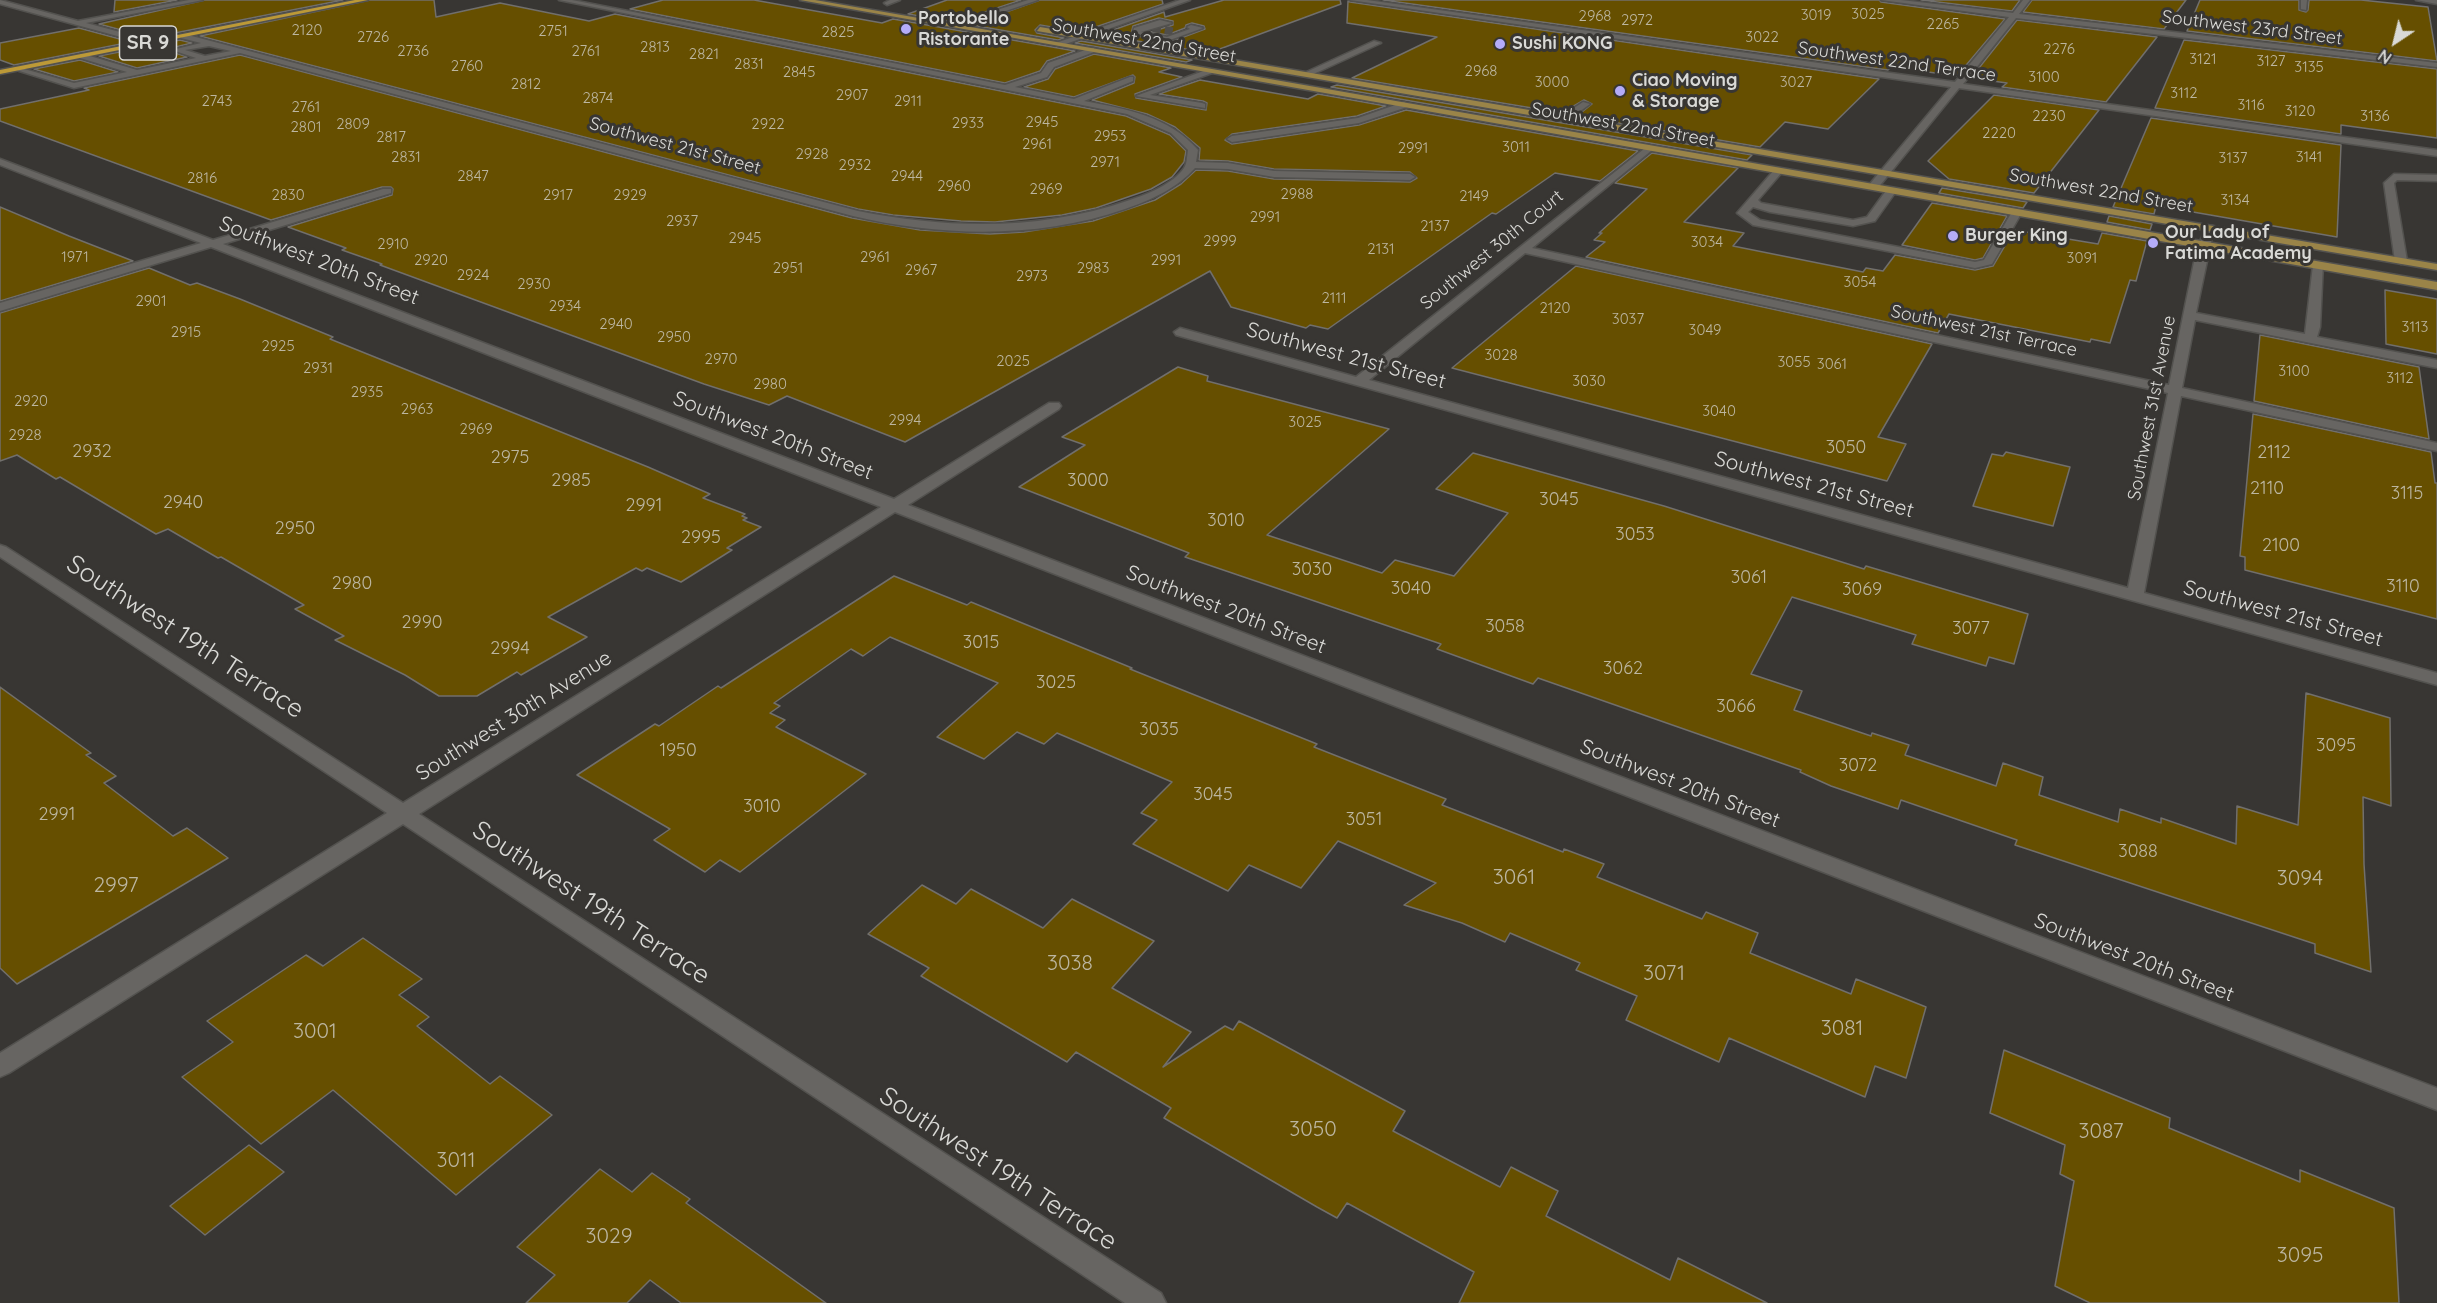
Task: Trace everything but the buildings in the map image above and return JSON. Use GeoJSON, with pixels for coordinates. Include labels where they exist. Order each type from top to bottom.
{"type":"FeatureCollection","features":[{"type":"Feature","properties":{"kind":"highway","name":"SR 9"},"geometry":{"type":"LineString","coordinates":[[0,63],[326,0]]}},
{"type":"Feature","properties":{"kind":"highway","name":"SR 9"},"geometry":{"type":"LineString","coordinates":[[0,72],[365,0]]}},
{"type":"Feature","properties":{"kind":"highway"},"geometry":{"type":"LineString","coordinates":[[142,36],[184,36]]}},
{"type":"Feature","properties":{"kind":"main road","name":"Southwest 22nd Street"},"geometry":{"type":"LineString","coordinates":[[803,0],[2437,286]]}},
{"type":"Feature","properties":{"kind":"main road"},"geometry":{"type":"LineString","coordinates":[[883,2],[898,2]]}},
{"type":"Feature","properties":{"kind":"main road"},"geometry":{"type":"LineString","coordinates":[[965,16],[996,21]]}},
{"type":"Feature","properties":{"kind":"main road","name":"Southwest 22nd Street"},"geometry":{"type":"LineString","coordinates":[[1028,27],[2437,267]]}},
{"type":"Feature","properties":{"kind":"main road"},"geometry":{"type":"LineString","coordinates":[[1649,148],[1666,135]]}},
{"type":"Feature","properties":{"kind":"street"},"geometry":{"type":"LineString","coordinates":[[75,23],[200,0]]}},
{"type":"Feature","properties":{"kind":"street"},"geometry":{"type":"LineString","coordinates":[[562,0],[1129,112],[1176,131],[1191,144],[1195,152],[1192,165],[1228,166],[1274,174],[1410,177]]}},
{"type":"Feature","properties":{"kind":"street"},"geometry":{"type":"LineString","coordinates":[[976,18],[1035,0]]}},
{"type":"Feature","properties":{"kind":"street"},"geometry":{"type":"LineString","coordinates":[[1057,44],[1187,0]]}},
{"type":"Feature","properties":{"kind":"street","name":"Southwest 22nd Terrace"},"geometry":{"type":"LineString","coordinates":[[1353,0],[2437,153]]}},
{"type":"Feature","properties":{"kind":"street","name":"Southwest 23rd Street"},"geometry":{"type":"LineString","coordinates":[[1884,0],[2437,65]]}},
{"type":"Feature","properties":{"kind":"street"},"geometry":{"type":"LineString","coordinates":[[1873,187],[2027,0]]}},
{"type":"Feature","properties":{"kind":"street"},"geometry":{"type":"LineString","coordinates":[[2304,0],[2304,9]]}},
{"type":"Feature","properties":{"kind":"street"},"geometry":{"type":"LineString","coordinates":[[2418,0],[2437,2]]}},
{"type":"Feature","properties":{"kind":"street"},"geometry":{"type":"LineString","coordinates":[[0,3],[132,38]]}},
{"type":"Feature","properties":{"kind":"street"},"geometry":{"type":"LineString","coordinates":[[1154,3],[1170,6]]}},
{"type":"Feature","properties":{"kind":"street"},"geometry":{"type":"LineString","coordinates":[[1168,23],[1160,22],[1149,28],[1137,30],[1137,33],[1168,39]]}},
{"type":"Feature","properties":{"kind":"street"},"geometry":{"type":"LineString","coordinates":[[1120,23],[1149,28]]}},
{"type":"Feature","properties":{"kind":"street"},"geometry":{"type":"LineString","coordinates":[[1146,47],[1199,28],[1191,27]]}},
{"type":"Feature","properties":{"kind":"street","name":"Southwest 21st Street"},"geometry":{"type":"LineString","coordinates":[[184,36],[883,220],[952,226],[1044,225],[1098,215],[1160,192],[1182,176],[1192,165]]}},
{"type":"Feature","properties":{"kind":"street"},"geometry":{"type":"LineString","coordinates":[[205,58],[176,50],[210,43]]}},
{"type":"Feature","properties":{"kind":"street"},"geometry":{"type":"LineString","coordinates":[[1306,74],[1377,43]]}},
{"type":"Feature","properties":{"kind":"street"},"geometry":{"type":"LineString","coordinates":[[1006,87],[1044,75],[1051,65],[1091,50]]}},
{"type":"Feature","properties":{"kind":"street"},"geometry":{"type":"LineString","coordinates":[[17,69],[74,86],[242,51]]}},
{"type":"Feature","properties":{"kind":"street"},"geometry":{"type":"LineString","coordinates":[[83,56],[136,73]]}},
{"type":"Feature","properties":{"kind":"street"},"geometry":{"type":"LineString","coordinates":[[1202,106],[1140,96],[1209,71]]}},
{"type":"Feature","properties":{"kind":"street"},"geometry":{"type":"LineString","coordinates":[[1076,101],[1130,79]]}},
{"type":"Feature","properties":{"kind":"street"},"geometry":{"type":"LineString","coordinates":[[1565,118],[1586,104]]}},
{"type":"Feature","properties":{"kind":"street"},"geometry":{"type":"LineString","coordinates":[[1232,139],[1359,120],[1404,105]]}},
{"type":"Feature","properties":{"kind":"street","name":"Southwest 30th Court"},"geometry":{"type":"LineString","coordinates":[[1359,381],[1649,148]]}},
{"type":"Feature","properties":{"kind":"street","name":"Southwest 20th Street"},"geometry":{"type":"LineString","coordinates":[[0,162],[2437,1099]]}},
{"type":"Feature","properties":{"kind":"street"},"geometry":{"type":"LineString","coordinates":[[1778,171],[1742,213],[1757,223],[1975,265],[1988,262],[2017,212]]}},
{"type":"Feature","properties":{"kind":"street"},"geometry":{"type":"LineString","coordinates":[[2401,261],[2389,183],[2394,177],[2437,177]]}},
{"type":"Feature","properties":{"kind":"street"},"geometry":{"type":"LineString","coordinates":[[1753,201],[1757,205],[1770,209],[1853,223],[1871,219],[1892,190]]}},
{"type":"Feature","properties":{"kind":"street"},"geometry":{"type":"LineString","coordinates":[[0,307],[387,191]]}},
{"type":"Feature","properties":{"kind":"street","name":"Southwest 31st Avenue"},"geometry":{"type":"LineString","coordinates":[[2135,595],[2189,315],[2209,228]]}},
{"type":"Feature","properties":{"kind":"street","name":"Southwest 21st Terrace"},"geometry":{"type":"LineString","coordinates":[[1523,249],[2437,447]]}},
{"type":"Feature","properties":{"kind":"street"},"geometry":{"type":"LineString","coordinates":[[2310,339],[2314,327],[2319,265]]}},
{"type":"Feature","properties":{"kind":"street"},"geometry":{"type":"LineString","coordinates":[[2189,315],[2437,364]]}},
{"type":"Feature","properties":{"kind":"street","name":"Southwest 21st Street"},"geometry":{"type":"LineString","coordinates":[[1180,332],[2437,679]]}},
{"type":"Feature","properties":{"kind":"street","name":"Southwest 30th Avenue"},"geometry":{"type":"LineString","coordinates":[[0,1066],[1054,406]]}},
{"type":"Feature","properties":{"kind":"street","name":"Southwest 19th Terrace"},"geometry":{"type":"LineString","coordinates":[[0,550],[1151,1303]]}},
{"type":"Feature","properties":{"kind":"tunnel"},"geometry":{"type":"LineString","coordinates":[[1153,28],[1176,32]]}},
{"type":"Feature","properties":{"kind":"place","name":"Portobello Ristorante"},"geometry":{"type":"Point","coordinates":[906,29]}},
{"type":"Feature","properties":{"kind":"place","name":"Sushi KONG"},"geometry":{"type":"Point","coordinates":[1500,44]}},
{"type":"Feature","properties":{"kind":"place","name":"Ciao Moving & Storage"},"geometry":{"type":"Point","coordinates":[1620,91]}},
{"type":"Feature","properties":{"kind":"place","name":"Burger King"},"geometry":{"type":"Point","coordinates":[1953,236]}},
{"type":"Feature","properties":{"kind":"place","name":"Our Lady of Fatima Academy"},"geometry":{"type":"Point","coordinates":[2153,243]}}]}
